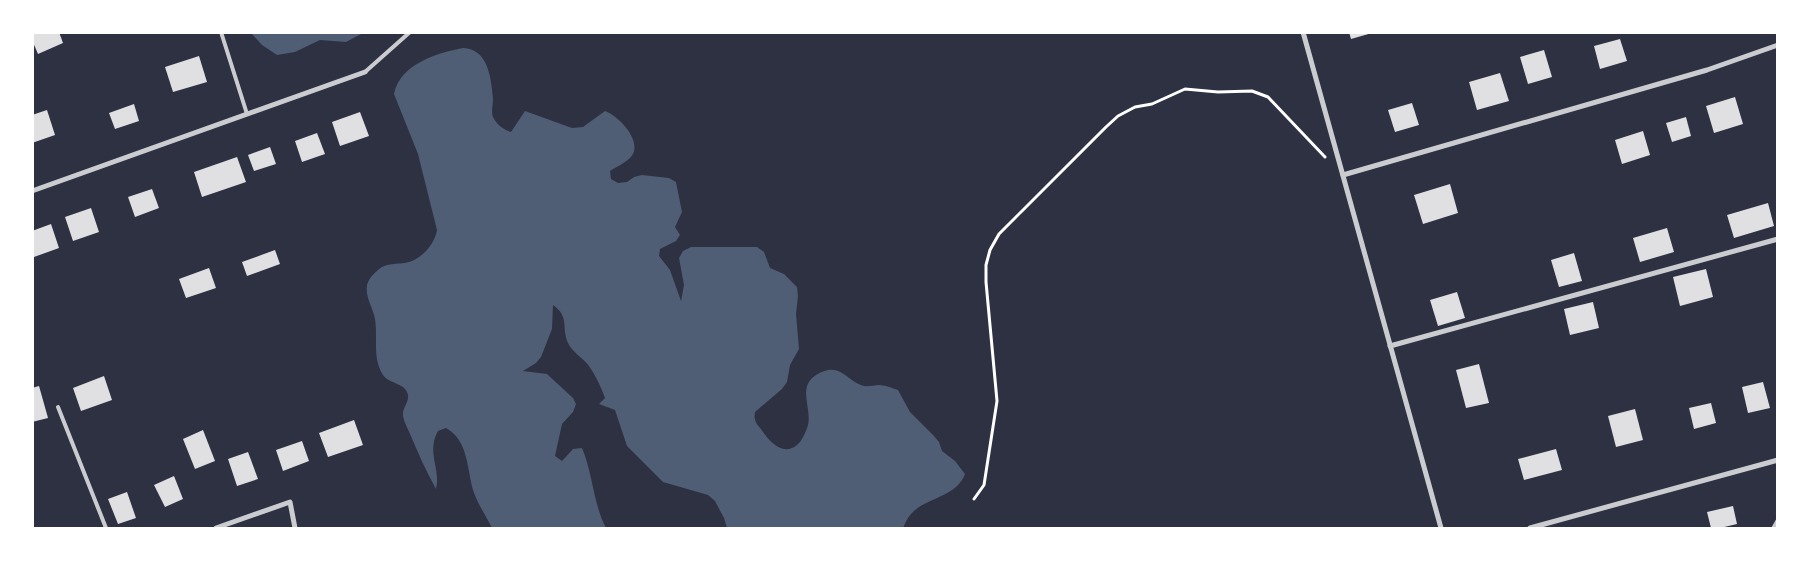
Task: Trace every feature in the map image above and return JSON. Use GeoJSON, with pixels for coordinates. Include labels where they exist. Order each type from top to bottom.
{"type":"FeatureCollection","features":[{"type":"Feature","properties":{"kind":"street"},"geometry":{"type":"LineString","coordinates":[[1303,32],[1441,528]]}},
{"type":"Feature","properties":{"kind":"street"},"geometry":{"type":"LineString","coordinates":[[1343,175],[1707,70],[1778,45]]}},
{"type":"Feature","properties":{"kind":"street"},"geometry":{"type":"LineString","coordinates":[[32,192],[364,72]]}},
{"type":"Feature","properties":{"kind":"street"},"geometry":{"type":"LineString","coordinates":[[1390,346],[1778,240]]}},
{"type":"Feature","properties":{"kind":"street"},"geometry":{"type":"LineString","coordinates":[[1530,528],[1778,460]]}},
{"type":"Feature","properties":{"kind":"street"},"geometry":{"type":"LineString","coordinates":[[216,528],[290,502],[295,528]]}},
{"type":"Feature","properties":{"kind":"street"},"geometry":{"type":"LineString","coordinates":[[1774,528],[1778,522]]}},
{"type":"Feature","properties":{"kind":"lane"},"geometry":{"type":"LineString","coordinates":[[221,32],[247,114]]}},
{"type":"Feature","properties":{"kind":"lane"},"geometry":{"type":"LineString","coordinates":[[364,72],[410,32]]}},
{"type":"Feature","properties":{"kind":"lane"},"geometry":{"type":"LineString","coordinates":[[58,407],[106,528]]}},
{"type":"Feature","properties":{"kind":"path"},"geometry":{"type":"LineString","coordinates":[[974,499],[984,485],[997,402],[986,299],[986,264],[990,250],[998,234],[1118,116],[1135,107],[1152,104],[1185,89],[1218,92],[1252,91],[1268,96],[1343,175]]}},
{"type":"Feature","properties":{"kind":"water"},"geometry":{"type":"Polygon","coordinates":[[[251,33],[363,33],[346,42],[320,40],[295,52],[277,55],[262,45],[251,33]]]}},
{"type":"Feature","properties":{"kind":"water"},"geometry":{"type":"Polygon","coordinates":[[[463,48],[478,53],[487,66],[493,98],[492,115],[503,128],[511,132],[525,111],[572,128],[583,127],[605,111],[623,124],[634,145],[634,152],[630,158],[610,171],[611,179],[618,183],[627,182],[634,177],[642,175],[669,178],[676,182],[682,212],[675,227],[680,235],[676,241],[660,249],[659,256],[670,270],[681,301],[684,285],[679,258],[683,251],[691,247],[757,247],[764,252],[770,268],[784,274],[797,287],[796,314],[799,349],[790,365],[787,382],[782,389],[755,412],[756,423],[773,443],[783,449],[789,449],[800,442],[808,425],[809,418],[806,398],[807,385],[816,375],[824,371],[837,371],[864,386],[881,385],[898,390],[910,412],[934,436],[939,442],[942,451],[955,461],[965,474],[961,482],[948,493],[917,508],[907,519],[903,528],[727,528],[715,501],[708,495],[663,482],[627,446],[615,410],[599,404],[605,398],[600,386],[589,366],[568,343],[562,314],[553,305],[552,329],[541,357],[536,363],[523,371],[547,374],[573,398],[576,404],[573,412],[562,424],[555,456],[562,461],[573,449],[582,448],[589,468],[598,509],[606,528],[492,528],[475,495],[463,447],[453,433],[446,428],[438,431],[433,446],[437,474],[436,489],[406,425],[403,413],[408,401],[407,391],[386,378],[380,368],[376,355],[375,319],[368,298],[367,284],[380,268],[409,262],[423,254],[434,240],[437,230],[418,154],[394,94],[398,84],[404,75],[421,62],[442,53],[463,48]]]}},
{"type":"Feature","properties":{"kind":"building"},"geometry":{"type":"Polygon","coordinates":[[[32,32],[59,32],[63,43],[38,54],[32,40],[32,32]]]}},
{"type":"Feature","properties":{"kind":"building"},"geometry":{"type":"Polygon","coordinates":[[[1349,32],[1372,32],[1372,33],[1351,39],[1349,32]]]}},
{"type":"Feature","properties":{"kind":"building"},"geometry":{"type":"Polygon","coordinates":[[[1620,39],[1627,61],[1600,69],[1594,46],[1620,39]]]}},
{"type":"Feature","properties":{"kind":"building"},"geometry":{"type":"Polygon","coordinates":[[[1544,50],[1552,77],[1528,84],[1520,57],[1544,50]]]}},
{"type":"Feature","properties":{"kind":"building"},"geometry":{"type":"Polygon","coordinates":[[[199,56],[207,82],[173,92],[165,67],[199,56]]]}},
{"type":"Feature","properties":{"kind":"building"},"geometry":{"type":"Polygon","coordinates":[[[1500,73],[1509,101],[1477,110],[1469,82],[1500,73]]]}},
{"type":"Feature","properties":{"kind":"building"},"geometry":{"type":"Polygon","coordinates":[[[1735,97],[1743,124],[1714,133],[1706,106],[1735,97]]]}},
{"type":"Feature","properties":{"kind":"building"},"geometry":{"type":"Polygon","coordinates":[[[1412,103],[1419,125],[1395,132],[1388,110],[1412,103]]]}},
{"type":"Feature","properties":{"kind":"building"},"geometry":{"type":"Polygon","coordinates":[[[134,104],[139,121],[115,129],[109,113],[134,104]]]}},
{"type":"Feature","properties":{"kind":"building"},"geometry":{"type":"Polygon","coordinates":[[[47,110],[55,135],[32,143],[32,115],[47,110]]]}},
{"type":"Feature","properties":{"kind":"building"},"geometry":{"type":"Polygon","coordinates":[[[360,112],[369,136],[340,146],[332,122],[360,112]]]}},
{"type":"Feature","properties":{"kind":"building"},"geometry":{"type":"Polygon","coordinates":[[[1686,117],[1691,136],[1672,142],[1666,123],[1686,117]]]}},
{"type":"Feature","properties":{"kind":"building"},"geometry":{"type":"Polygon","coordinates":[[[1643,131],[1650,155],[1622,164],[1615,140],[1643,131]]]}},
{"type":"Feature","properties":{"kind":"building"},"geometry":{"type":"Polygon","coordinates":[[[317,133],[325,154],[302,162],[295,141],[317,133]]]}},
{"type":"Feature","properties":{"kind":"building"},"geometry":{"type":"Polygon","coordinates":[[[270,147],[276,164],[254,171],[248,155],[270,147]]]}},
{"type":"Feature","properties":{"kind":"building"},"geometry":{"type":"Polygon","coordinates":[[[237,157],[246,182],[202,197],[194,172],[237,157]]]}},
{"type":"Feature","properties":{"kind":"building"},"geometry":{"type":"Polygon","coordinates":[[[1450,184],[1458,213],[1423,224],[1414,195],[1450,184]]]}},
{"type":"Feature","properties":{"kind":"building"},"geometry":{"type":"Polygon","coordinates":[[[152,189],[159,208],[135,217],[128,197],[152,189]]]}},
{"type":"Feature","properties":{"kind":"building"},"geometry":{"type":"Polygon","coordinates":[[[1768,203],[1774,226],[1734,238],[1727,215],[1768,203]]]}},
{"type":"Feature","properties":{"kind":"building"},"geometry":{"type":"Polygon","coordinates":[[[91,208],[99,232],[73,241],[65,217],[91,208]]]}},
{"type":"Feature","properties":{"kind":"building"},"geometry":{"type":"Polygon","coordinates":[[[51,224],[59,248],[34,257],[32,231],[51,224]]]}},
{"type":"Feature","properties":{"kind":"building"},"geometry":{"type":"Polygon","coordinates":[[[1667,228],[1674,252],[1640,262],[1633,238],[1667,228]]]}},
{"type":"Feature","properties":{"kind":"building"},"geometry":{"type":"Polygon","coordinates":[[[275,250],[280,264],[247,276],[242,262],[275,250]]]}},
{"type":"Feature","properties":{"kind":"building"},"geometry":{"type":"Polygon","coordinates":[[[1574,253],[1582,281],[1559,287],[1551,260],[1574,253]]]}},
{"type":"Feature","properties":{"kind":"building"},"geometry":{"type":"Polygon","coordinates":[[[209,268],[216,288],[186,298],[179,279],[209,268]]]}},
{"type":"Feature","properties":{"kind":"building"},"geometry":{"type":"Polygon","coordinates":[[[1706,269],[1713,297],[1680,306],[1673,277],[1706,269]]]}},
{"type":"Feature","properties":{"kind":"building"},"geometry":{"type":"Polygon","coordinates":[[[1457,292],[1465,318],[1438,326],[1430,300],[1457,292]]]}},
{"type":"Feature","properties":{"kind":"building"},"geometry":{"type":"Polygon","coordinates":[[[1593,302],[1599,328],[1570,335],[1564,309],[1593,302]]]}},
{"type":"Feature","properties":{"kind":"building"},"geometry":{"type":"Polygon","coordinates":[[[1479,364],[1489,403],[1466,408],[1456,370],[1479,364]]]}},
{"type":"Feature","properties":{"kind":"building"},"geometry":{"type":"Polygon","coordinates":[[[104,376],[112,400],[81,411],[73,388],[104,376]]]}},
{"type":"Feature","properties":{"kind":"building"},"geometry":{"type":"Polygon","coordinates":[[[1763,382],[1770,408],[1748,413],[1742,387],[1763,382]]]}},
{"type":"Feature","properties":{"kind":"building"},"geometry":{"type":"Polygon","coordinates":[[[39,386],[48,418],[32,422],[32,388],[39,386]]]}},
{"type":"Feature","properties":{"kind":"building"},"geometry":{"type":"Polygon","coordinates":[[[1711,403],[1716,423],[1694,429],[1689,408],[1711,403]]]}},
{"type":"Feature","properties":{"kind":"building"},"geometry":{"type":"Polygon","coordinates":[[[1635,409],[1643,440],[1616,447],[1608,416],[1635,409]]]}},
{"type":"Feature","properties":{"kind":"building"},"geometry":{"type":"Polygon","coordinates":[[[354,420],[363,445],[328,457],[319,433],[354,420]]]}},
{"type":"Feature","properties":{"kind":"building"},"geometry":{"type":"Polygon","coordinates":[[[203,430],[215,461],[195,469],[183,439],[203,430]]]}},
{"type":"Feature","properties":{"kind":"building"},"geometry":{"type":"Polygon","coordinates":[[[302,441],[309,461],[283,471],[276,450],[302,441]]]}},
{"type":"Feature","properties":{"kind":"building"},"geometry":{"type":"Polygon","coordinates":[[[1556,449],[1562,470],[1524,480],[1518,459],[1556,449]]]}},
{"type":"Feature","properties":{"kind":"building"},"geometry":{"type":"Polygon","coordinates":[[[248,452],[258,479],[237,486],[228,459],[248,452]]]}},
{"type":"Feature","properties":{"kind":"building"},"geometry":{"type":"Polygon","coordinates":[[[174,476],[183,499],[165,507],[154,485],[174,476]]]}},
{"type":"Feature","properties":{"kind":"building"},"geometry":{"type":"Polygon","coordinates":[[[127,492],[136,518],[118,524],[108,499],[127,492]]]}},
{"type":"Feature","properties":{"kind":"building"},"geometry":{"type":"Polygon","coordinates":[[[1733,506],[1737,524],[1711,528],[1707,512],[1733,506]]]}}]}
